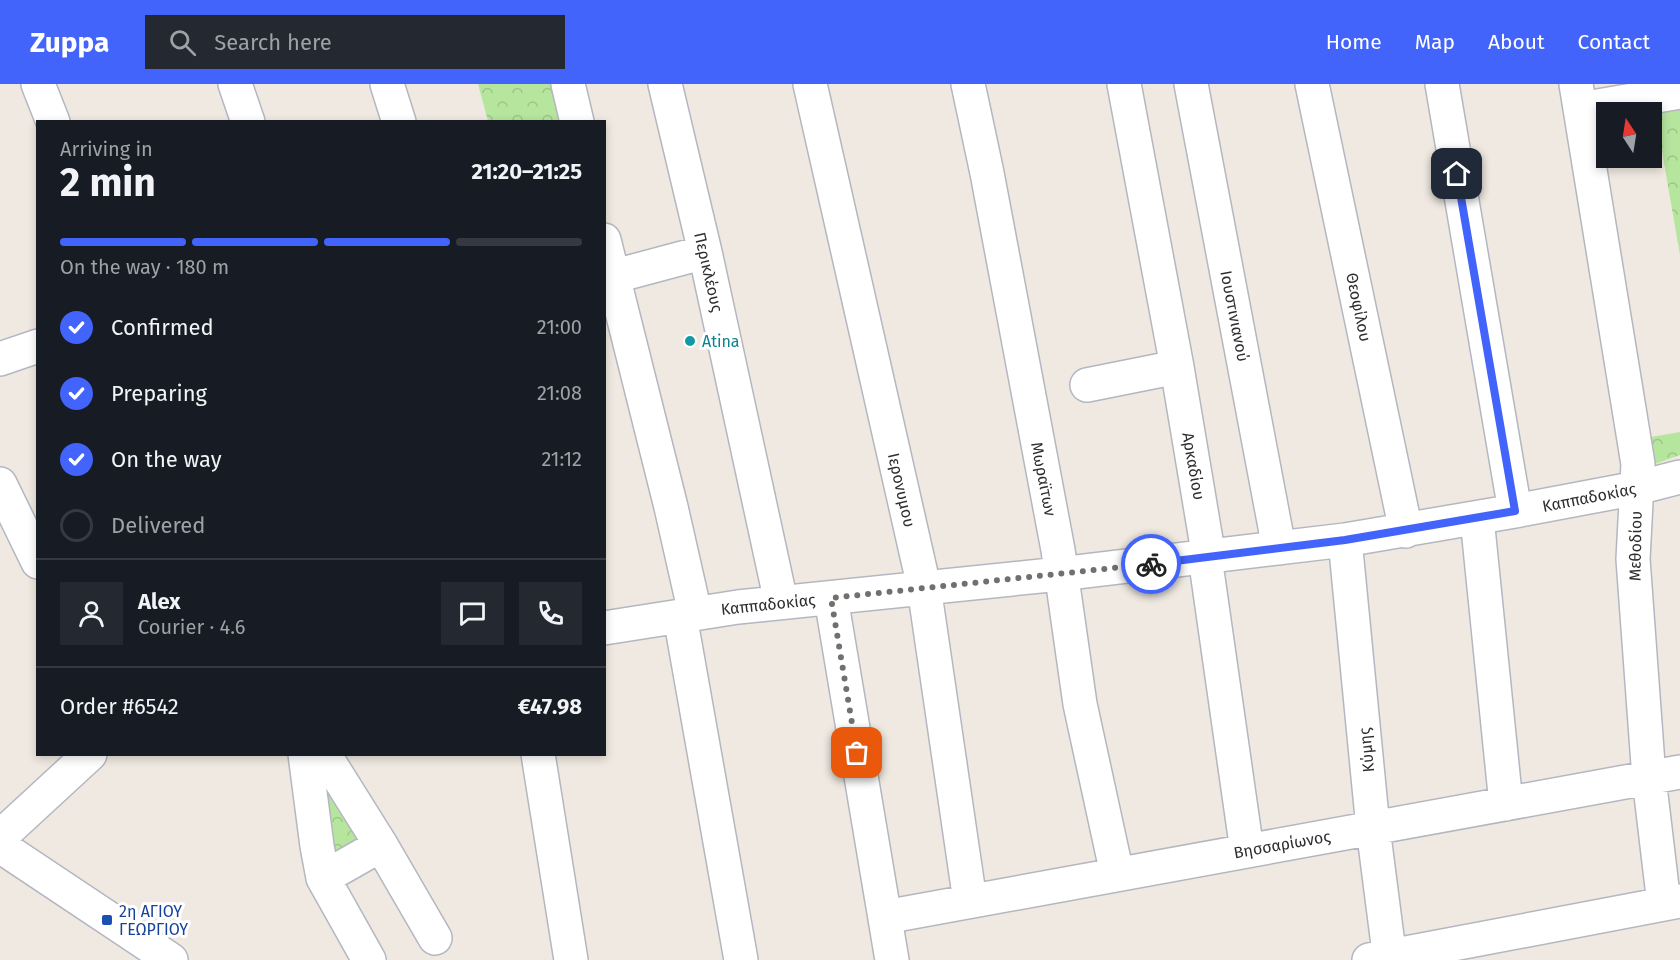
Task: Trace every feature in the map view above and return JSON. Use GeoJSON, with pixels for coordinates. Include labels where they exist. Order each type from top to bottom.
{"type":"FeatureCollection","features":[{"type":"Feature","properties":{"kind":"street"},"geometry":{"type":"LineString","coordinates":[[38,84],[52,120]]}},
{"type":"Feature","properties":{"kind":"street"},"geometry":{"type":"LineString","coordinates":[[236,84],[247,120]]}},
{"type":"Feature","properties":{"kind":"street"},"geometry":{"type":"LineString","coordinates":[[387,84],[398,120]]}},
{"type":"Feature","properties":{"kind":"street"},"geometry":{"type":"LineString","coordinates":[[568,84],[577,120]]}},
{"type":"Feature","properties":{"kind":"street","name":"Περικλέους"},"geometry":{"type":"LineString","coordinates":[[664,84],[705,252],[781,602]]}},
{"type":"Feature","properties":{"kind":"street","name":"Ιερονυμου"},"geometry":{"type":"LineString","coordinates":[[810,84],[924,587],[970,901]]}},
{"type":"Feature","properties":{"kind":"street","name":"Μωραϊτων"},"geometry":{"type":"LineString","coordinates":[[968,84],[1058,550],[1080,704],[1117,874]]}},
{"type":"Feature","properties":{"kind":"street","name":"Αρκαδίου"},"geometry":{"type":"LineString","coordinates":[[1124,84],[1177,368],[1206,540],[1205,557],[1247,851]]}},
{"type":"Feature","properties":{"kind":"street","name":"Ιουστινιανού"},"geometry":{"type":"LineString","coordinates":[[1191,84],[1279,548]]}},
{"type":"Feature","properties":{"kind":"street","name":"Θεοφίλου"},"geometry":{"type":"LineString","coordinates":[[1312,84],[1406,531]]}},
{"type":"Feature","properties":{"kind":"street"},"geometry":{"type":"LineString","coordinates":[[1442,84],[1515,511]]}},
{"type":"Feature","properties":{"kind":"street"},"geometry":{"type":"LineString","coordinates":[[1578,96],[1680,92]]}},
{"type":"Feature","properties":{"kind":"street","name":"Μεθοδίου"},"geometry":{"type":"LineString","coordinates":[[1578,96],[1638,464],[1633,559],[1664,775],[1672,903]]}},
{"type":"Feature","properties":{"kind":"street"},"geometry":{"type":"LineString","coordinates":[[609,278],[705,252]]}},
{"type":"Feature","properties":{"kind":"street"},"geometry":{"type":"LineString","coordinates":[[606,255],[609,278],[671,507],[741,960]]}},
{"type":"Feature","properties":{"kind":"street"},"geometry":{"type":"LineString","coordinates":[[0,359],[36,347]]}},
{"type":"Feature","properties":{"kind":"street"},"geometry":{"type":"LineString","coordinates":[[1087,385],[1177,368]]}},
{"type":"Feature","properties":{"kind":"street","name":"Καππαδοκίας"},"geometry":{"type":"LineString","coordinates":[[606,628],[781,602],[1060,574],[1345,540],[1515,511],[1637,488],[1680,477]]}},
{"type":"Feature","properties":{"kind":"street"},"geometry":{"type":"LineString","coordinates":[[0,484],[36,558]]}},
{"type":"Feature","properties":{"kind":"street"},"geometry":{"type":"LineString","coordinates":[[1477,518],[1506,804]]}},
{"type":"Feature","properties":{"kind":"street","name":"Κύμης"},"geometry":{"type":"LineString","coordinates":[[1345,540],[1373,828],[1382,959]]}},
{"type":"Feature","properties":{"kind":"street"},"geometry":{"type":"LineString","coordinates":[[831,598],[892,960]]}},
{"type":"Feature","properties":{"kind":"street"},"geometry":{"type":"LineString","coordinates":[[0,837],[88,756]]}},
{"type":"Feature","properties":{"kind":"street"},"geometry":{"type":"LineString","coordinates":[[305,756],[316,846],[323,878],[369,960]]}},
{"type":"Feature","properties":{"kind":"street"},"geometry":{"type":"LineString","coordinates":[[325,756],[435,938]]}},
{"type":"Feature","properties":{"kind":"street"},"geometry":{"type":"LineString","coordinates":[[538,756],[571,960]]}},
{"type":"Feature","properties":{"kind":"street","name":"Βησσαρίωνος"},"geometry":{"type":"LineString","coordinates":[[885,917],[1664,775]]}},
{"type":"Feature","properties":{"kind":"street"},"geometry":{"type":"LineString","coordinates":[[323,878],[381,845]]}},
{"type":"Feature","properties":{"kind":"street"},"geometry":{"type":"LineString","coordinates":[[0,846],[171,960]]}},
{"type":"Feature","properties":{"kind":"street"},"geometry":{"type":"LineString","coordinates":[[1382,959],[1672,903]]}},
{"type":"Feature","properties":{"kind":"green space"},"geometry":{"type":"Polygon","coordinates":[[[478,84],[553,84],[563,120],[488,120],[478,84]]]}},
{"type":"Feature","properties":{"kind":"green space"},"geometry":{"type":"Polygon","coordinates":[[[1680,107],[1680,255],[1662,151],[1662,110],[1680,107]]]}},
{"type":"Feature","properties":{"kind":"green space"},"geometry":{"type":"Polygon","coordinates":[[[1680,432],[1680,455],[1655,464],[1648,454],[1646,442],[1651,437],[1680,432]]]}},
{"type":"Feature","properties":{"kind":"green space"},"geometry":{"type":"Polygon","coordinates":[[[314,772],[370,843],[334,863],[314,772]]]}},
{"type":"Feature","properties":{"kind":"way so far"},"geometry":{"type":"LineString","coordinates":[[857,753],[831,598],[1151,564]]}},
{"type":"Feature","properties":{"kind":"place","name":"Atina"},"geometry":{"type":"Point","coordinates":[690,341]}},
{"type":"Feature","properties":{"kind":"place","name":"2η ΑΓΙΟΥ ΓΕΩΡΓΙΟΥ"},"geometry":{"type":"Point","coordinates":[107,920]}},
{"type":"Feature","properties":{"kind":"route"},"geometry":{"type":"LineString","coordinates":[[1151,564],[1345,540],[1515,511],[1457,174]]}}]}
